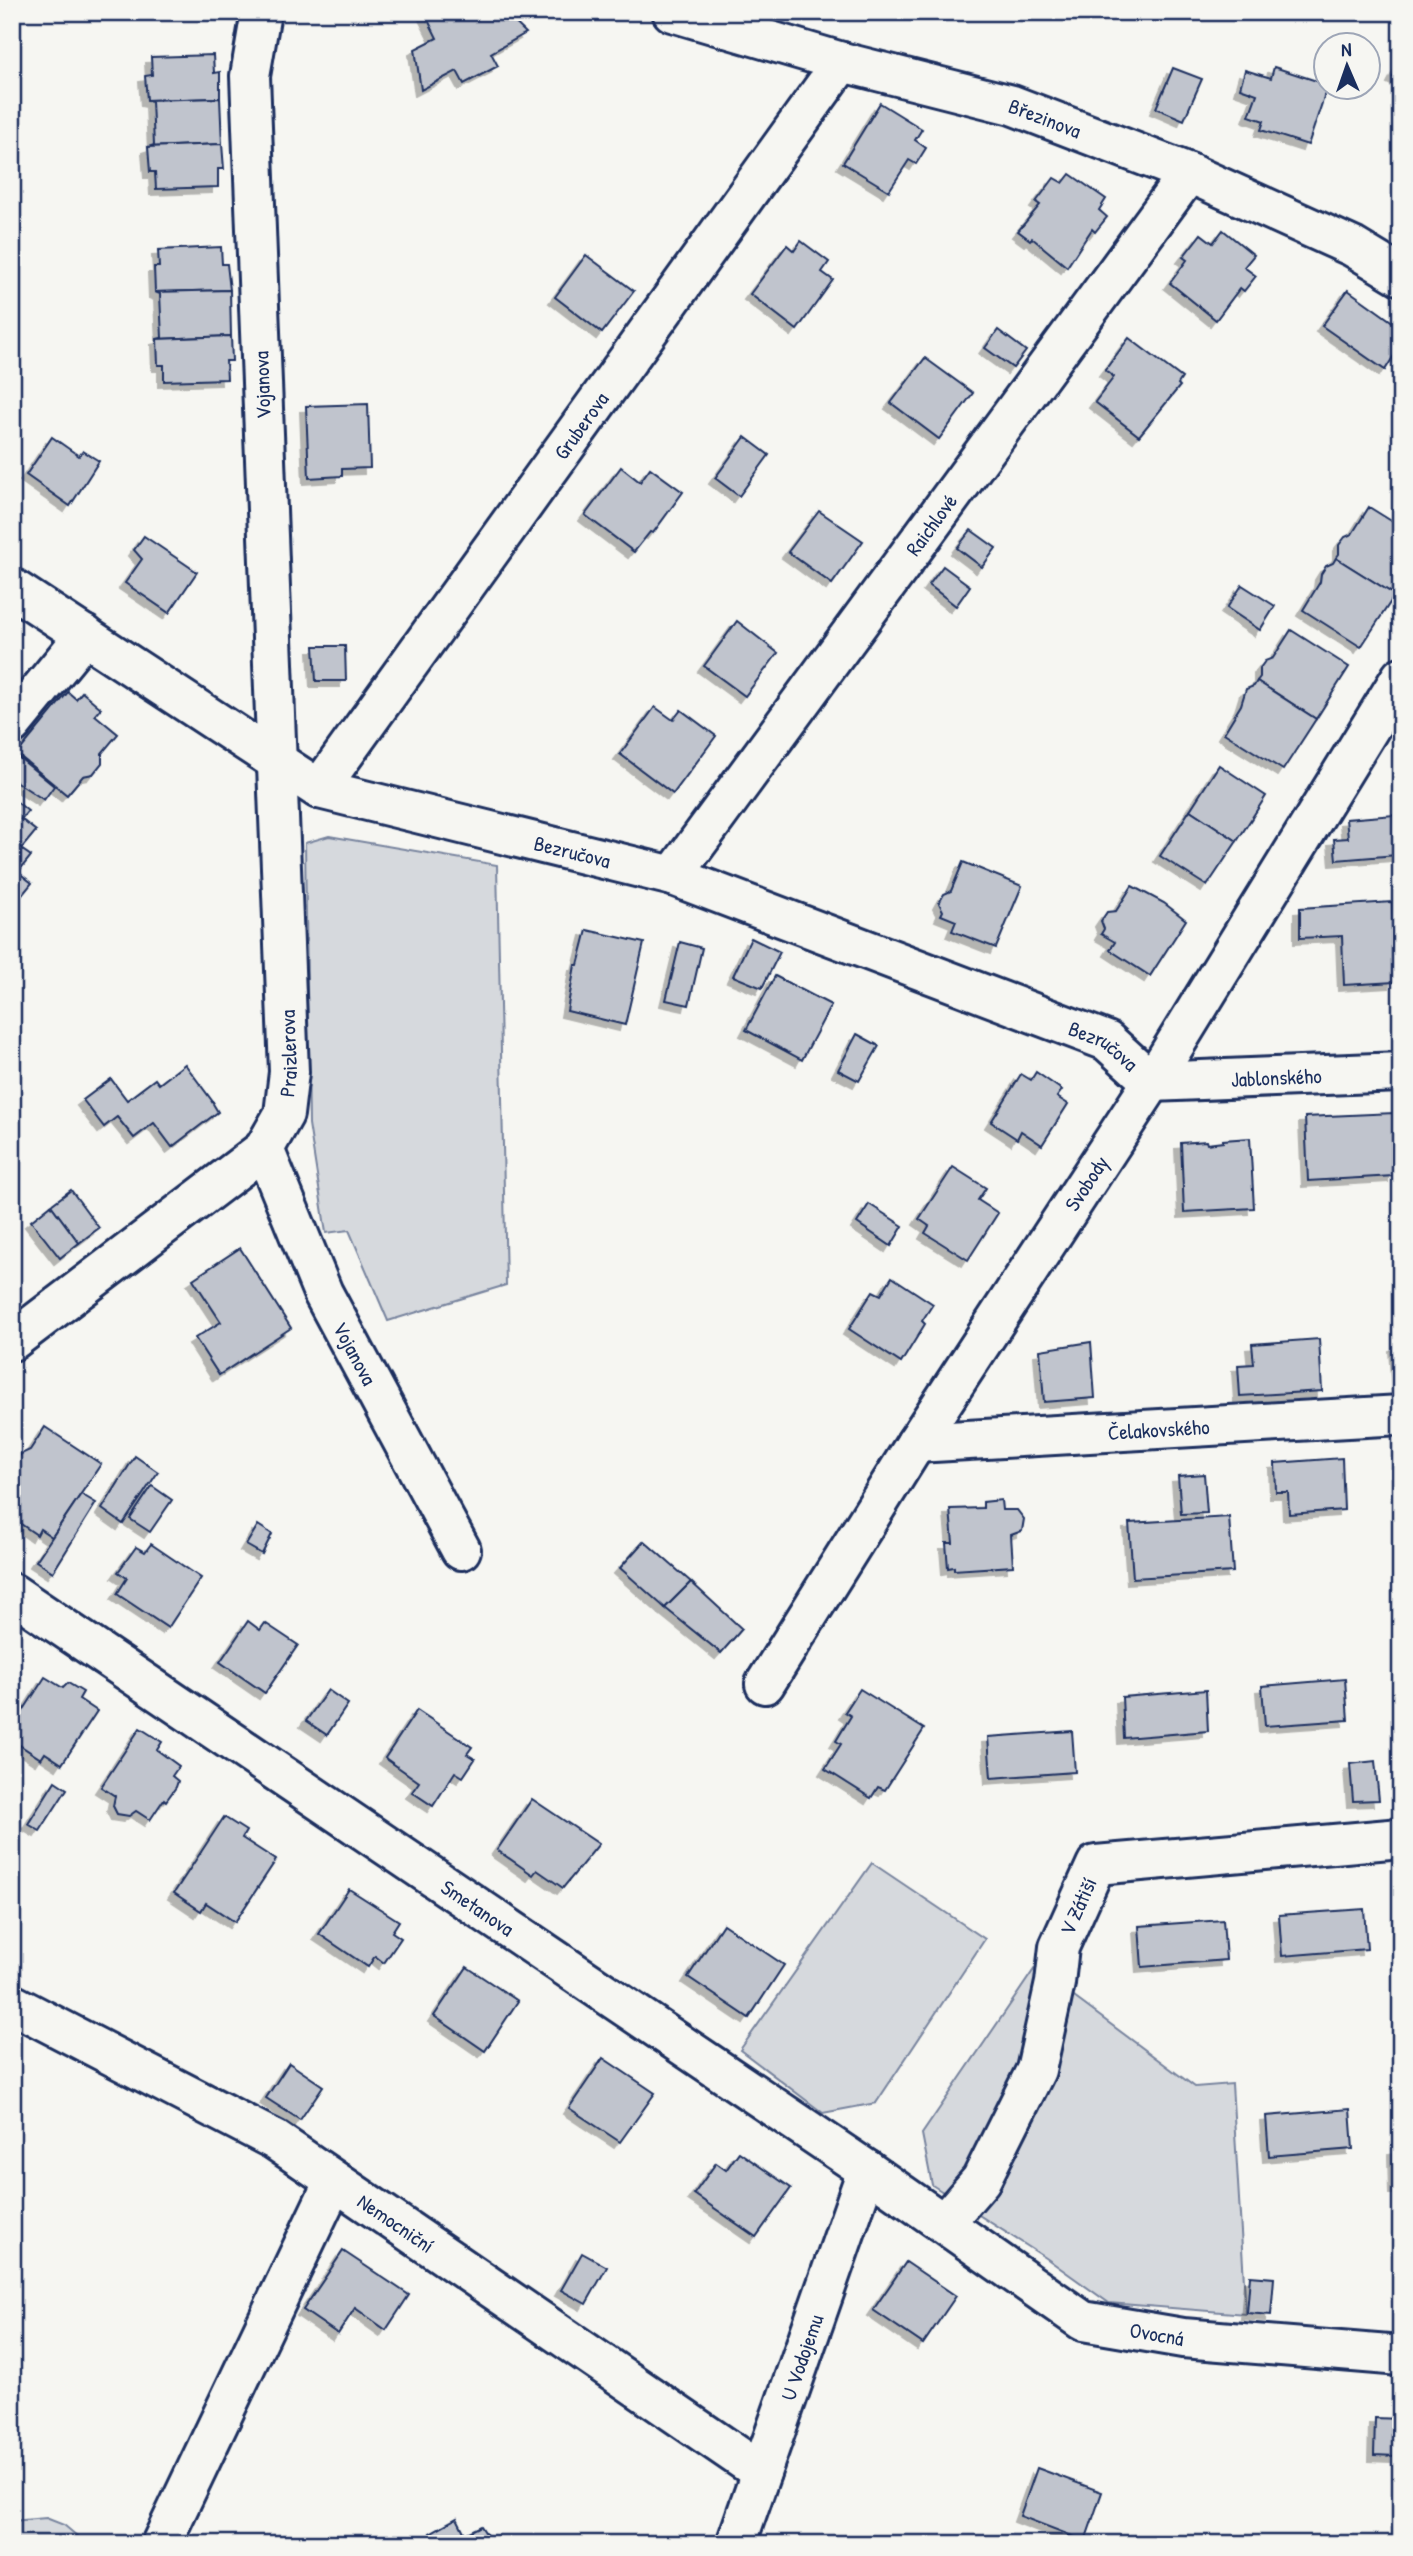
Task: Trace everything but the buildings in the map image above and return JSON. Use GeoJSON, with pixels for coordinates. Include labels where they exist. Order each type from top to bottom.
{"type":"FeatureCollection","features":[{"type":"Feature","properties":{"kind":"street","name":"Vojanova"},"geometry":{"type":"LineString","coordinates":[[261,12],[250,76],[276,760]]}},
{"type":"Feature","properties":{"kind":"street","name":"Březinova"},"geometry":{"type":"LineString","coordinates":[[672,12],[842,61],[1012,105],[1189,173],[1353,247],[1401,276]]}},
{"type":"Feature","properties":{"kind":"street","name":"Gruberova"},"geometry":{"type":"LineString","coordinates":[[319,789],[842,61]]}},
{"type":"Feature","properties":{"kind":"street","name":"Raichlové"},"geometry":{"type":"LineString","coordinates":[[673,876],[1189,173]]}},
{"type":"Feature","properties":{"kind":"street","name":"Bezručova"},"geometry":{"type":"LineString","coordinates":[[12,588],[319,789],[673,876],[1107,1041],[1152,1082]]}},
{"type":"Feature","properties":{"kind":"street"},"geometry":{"type":"LineString","coordinates":[[12,724],[85,635]]}},
{"type":"Feature","properties":{"kind":"street","name":"Svobody"},"geometry":{"type":"LineString","coordinates":[[765,1684],[916,1443],[1152,1082],[1401,677]]}},
{"type":"Feature","properties":{"kind":"street","name":"Praizlerova"},"geometry":{"type":"LineString","coordinates":[[12,1342],[264,1149],[284,1114],[289,1072],[276,760]]}},
{"type":"Feature","properties":{"kind":"street","name":"Jablonského"},"geometry":{"type":"LineString","coordinates":[[1152,1082],[1401,1072]]}},
{"type":"Feature","properties":{"kind":"street","name":"Vojanova"},"geometry":{"type":"LineString","coordinates":[[264,1149],[323,1293],[461,1549]]}},
{"type":"Feature","properties":{"kind":"street","name":"Čelakovského"},"geometry":{"type":"LineString","coordinates":[[916,1443],[1401,1415]]}},
{"type":"Feature","properties":{"kind":"street","name":"Smetanova"},"geometry":{"type":"LineString","coordinates":[[12,1593],[944,2223]]}},
{"type":"Feature","properties":{"kind":"street","name":"V Zátiší"},"geometry":{"type":"LineString","coordinates":[[944,2223],[981,2180],[1036,2070],[1055,1983],[1059,1947],[1096,1865],[1401,1838]]}},
{"type":"Feature","properties":{"kind":"street","name":"Nemocniční"},"geometry":{"type":"LineString","coordinates":[[12,2004],[275,2140],[761,2472]]}},
{"type":"Feature","properties":{"kind":"street","name":"U Vodojemu"},"geometry":{"type":"LineString","coordinates":[[736,2544],[867,2170]]}},
{"type":"Feature","properties":{"kind":"street"},"geometry":{"type":"LineString","coordinates":[[160,2544],[334,2181]]}},
{"type":"Feature","properties":{"kind":"street","name":"Ovocná"},"geometry":{"type":"LineString","coordinates":[[944,2223],[1083,2321],[1183,2338],[1401,2356]]}},
{"type":"Feature","properties":{"kind":"shaded area"},"geometry":{"type":"Polygon","coordinates":[[[329,836],[497,865],[506,1285],[388,1321],[349,1230],[326,1233],[309,1124],[305,843],[329,836]]]}},
{"type":"Feature","properties":{"kind":"shaded area"},"geometry":{"type":"Polygon","coordinates":[[[872,1863],[985,1939],[876,2103],[823,2113],[740,2050],[872,1863]]]}},
{"type":"Feature","properties":{"kind":"shaded area"},"geometry":{"type":"Polygon","coordinates":[[[1035,1968],[1195,2087],[1232,2084],[1246,2314],[1109,2303],[1046,2258],[932,2185],[922,2134],[1035,1968]]]}},
{"type":"Feature","properties":{"kind":"shaded area"},"geometry":{"type":"Polygon","coordinates":[[[46,2518],[64,2525],[84,2544],[12,2544],[12,2521],[46,2518]]]}}]}
